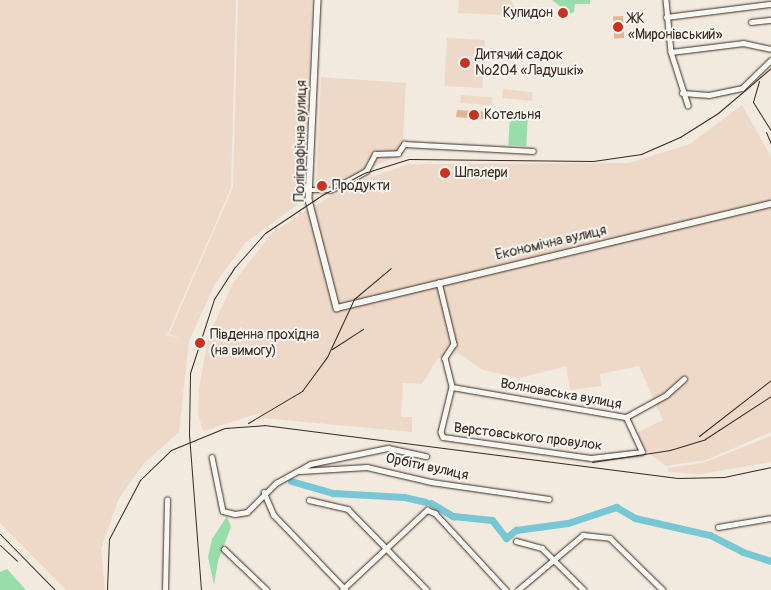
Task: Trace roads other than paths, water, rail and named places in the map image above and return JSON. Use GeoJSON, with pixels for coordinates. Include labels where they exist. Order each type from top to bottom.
{"type":"FeatureCollection","features":[{"type":"Feature","properties":{"kind":"street","name":"Поліграфічна вулиця"},"geometry":{"type":"LineString","coordinates":[[318,0],[310,190],[337,308]]}},
{"type":"Feature","properties":{"kind":"street"},"geometry":{"type":"LineString","coordinates":[[666,0],[666,17],[671,52],[682,93],[688,105]]}},
{"type":"Feature","properties":{"kind":"street"},"geometry":{"type":"LineString","coordinates":[[666,17],[771,4]]}},
{"type":"Feature","properties":{"kind":"street"},"geometry":{"type":"LineString","coordinates":[[751,22],[771,20]]}},
{"type":"Feature","properties":{"kind":"street"},"geometry":{"type":"LineString","coordinates":[[671,52],[743,43],[771,49]]}},
{"type":"Feature","properties":{"kind":"street"},"geometry":{"type":"LineString","coordinates":[[682,93],[709,95],[742,88],[771,60]]}},
{"type":"Feature","properties":{"kind":"street"},"geometry":{"type":"LineString","coordinates":[[310,190],[326,191],[348,181],[366,172],[375,154],[398,153],[404,144],[533,152]]}},
{"type":"Feature","properties":{"kind":"street","name":"Економічна вулиця"},"geometry":{"type":"LineString","coordinates":[[337,308],[439,282],[771,204]]}},
{"type":"Feature","properties":{"kind":"street"},"geometry":{"type":"LineString","coordinates":[[439,282],[454,344],[445,358],[452,387]]}},
{"type":"Feature","properties":{"kind":"street","name":"Волноваська вулиця"},"geometry":{"type":"LineString","coordinates":[[452,387],[626,417],[666,395],[684,379]]}},
{"type":"Feature","properties":{"kind":"street","name":"Верстовського провулок"},"geometry":{"type":"LineString","coordinates":[[452,387],[442,436],[591,458],[642,452],[626,417]]}},
{"type":"Feature","properties":{"kind":"street"},"geometry":{"type":"LineString","coordinates":[[212,457],[223,511],[235,514],[247,512],[264,492],[287,475],[300,471],[310,464],[388,448],[426,456]]}},
{"type":"Feature","properties":{"kind":"street","name":"Орбіти вулиця"},"geometry":{"type":"LineString","coordinates":[[300,471],[367,466],[431,482],[549,499]]}},
{"type":"Feature","properties":{"kind":"street"},"geometry":{"type":"LineString","coordinates":[[264,492],[274,515],[344,589],[422,511],[430,510],[506,590]]}},
{"type":"Feature","properties":{"kind":"street"},"geometry":{"type":"LineString","coordinates":[[165,590],[167,500]]}},
{"type":"Feature","properties":{"kind":"street"},"geometry":{"type":"LineString","coordinates":[[310,500],[348,509],[427,590]]}},
{"type":"Feature","properties":{"kind":"street"},"geometry":{"type":"LineString","coordinates":[[718,527],[771,518]]}},
{"type":"Feature","properties":{"kind":"street"},"geometry":{"type":"LineString","coordinates":[[518,590],[552,557],[580,536],[610,538],[663,590]]}},
{"type":"Feature","properties":{"kind":"street"},"geometry":{"type":"LineString","coordinates":[[516,541],[538,545],[584,590]]}},
{"type":"Feature","properties":{"kind":"street"},"geometry":{"type":"LineString","coordinates":[[224,548],[267,590]]}},
{"type":"Feature","properties":{"kind":"waterway"},"geometry":{"type":"LineString","coordinates":[[291,481],[333,493],[404,497],[425,502]]}},
{"type":"Feature","properties":{"kind":"waterway"},"geometry":{"type":"LineString","coordinates":[[431,503],[453,516],[492,520],[506,538],[516,530],[568,523],[616,507],[635,518],[710,535],[743,552],[771,561]]}},
{"type":"Feature","properties":{"kind":"tram line"},"geometry":{"type":"LineString","coordinates":[[201,590],[189,433],[190,373],[214,299],[235,267],[265,233],[322,195],[364,173],[409,159],[593,161],[641,154],[680,137],[718,113],[771,68]]}},
{"type":"Feature","properties":{"kind":"tram line"},"geometry":{"type":"LineString","coordinates":[[759,81],[753,102],[771,131]]}},
{"type":"Feature","properties":{"kind":"tram line"},"geometry":{"type":"LineString","coordinates":[[766,132],[771,144]]}},
{"type":"Feature","properties":{"kind":"railway"},"geometry":{"type":"LineString","coordinates":[[248,423],[302,391],[327,357],[354,299],[391,268]]}},
{"type":"Feature","properties":{"kind":"railway"},"geometry":{"type":"LineString","coordinates":[[332,349],[363,329]]}},
{"type":"Feature","properties":{"kind":"railway"},"geometry":{"type":"LineString","coordinates":[[699,436],[771,380]]}},
{"type":"Feature","properties":{"kind":"railway"},"geometry":{"type":"LineString","coordinates":[[592,462],[670,450],[705,439],[771,396]]}},
{"type":"Feature","properties":{"kind":"railway"},"geometry":{"type":"LineString","coordinates":[[107,590],[109,539],[140,480],[171,450],[225,428],[264,425],[678,478],[724,477],[771,467]]}},
{"type":"Feature","properties":{"kind":"railway"},"geometry":{"type":"LineString","coordinates":[[0,534],[55,590]]}},
{"type":"Feature","properties":{"kind":"railway"},"geometry":{"type":"LineString","coordinates":[[0,545],[17,561]]}},
{"type":"Feature","properties":{"kind":"place","name":"Купидон"},"geometry":{"type":"Point","coordinates":[563,13]}},
{"type":"Feature","properties":{"kind":"place","name":"ЖК «Миронівський»"},"geometry":{"type":"Point","coordinates":[618,27]}},
{"type":"Feature","properties":{"kind":"place","name":"Дитячий садок №204 «Ладушкі»"},"geometry":{"type":"Point","coordinates":[465,63]}},
{"type":"Feature","properties":{"kind":"place","name":"Котельня"},"geometry":{"type":"Point","coordinates":[474,115]}},
{"type":"Feature","properties":{"kind":"place","name":"Шпалери"},"geometry":{"type":"Point","coordinates":[445,173]}},
{"type":"Feature","properties":{"kind":"place","name":"Продукти"},"geometry":{"type":"Point","coordinates":[322,186]}},
{"type":"Feature","properties":{"kind":"place","name":"Південна прохідна (на вимогу)"},"geometry":{"type":"Point","coordinates":[200,343]}}]}
